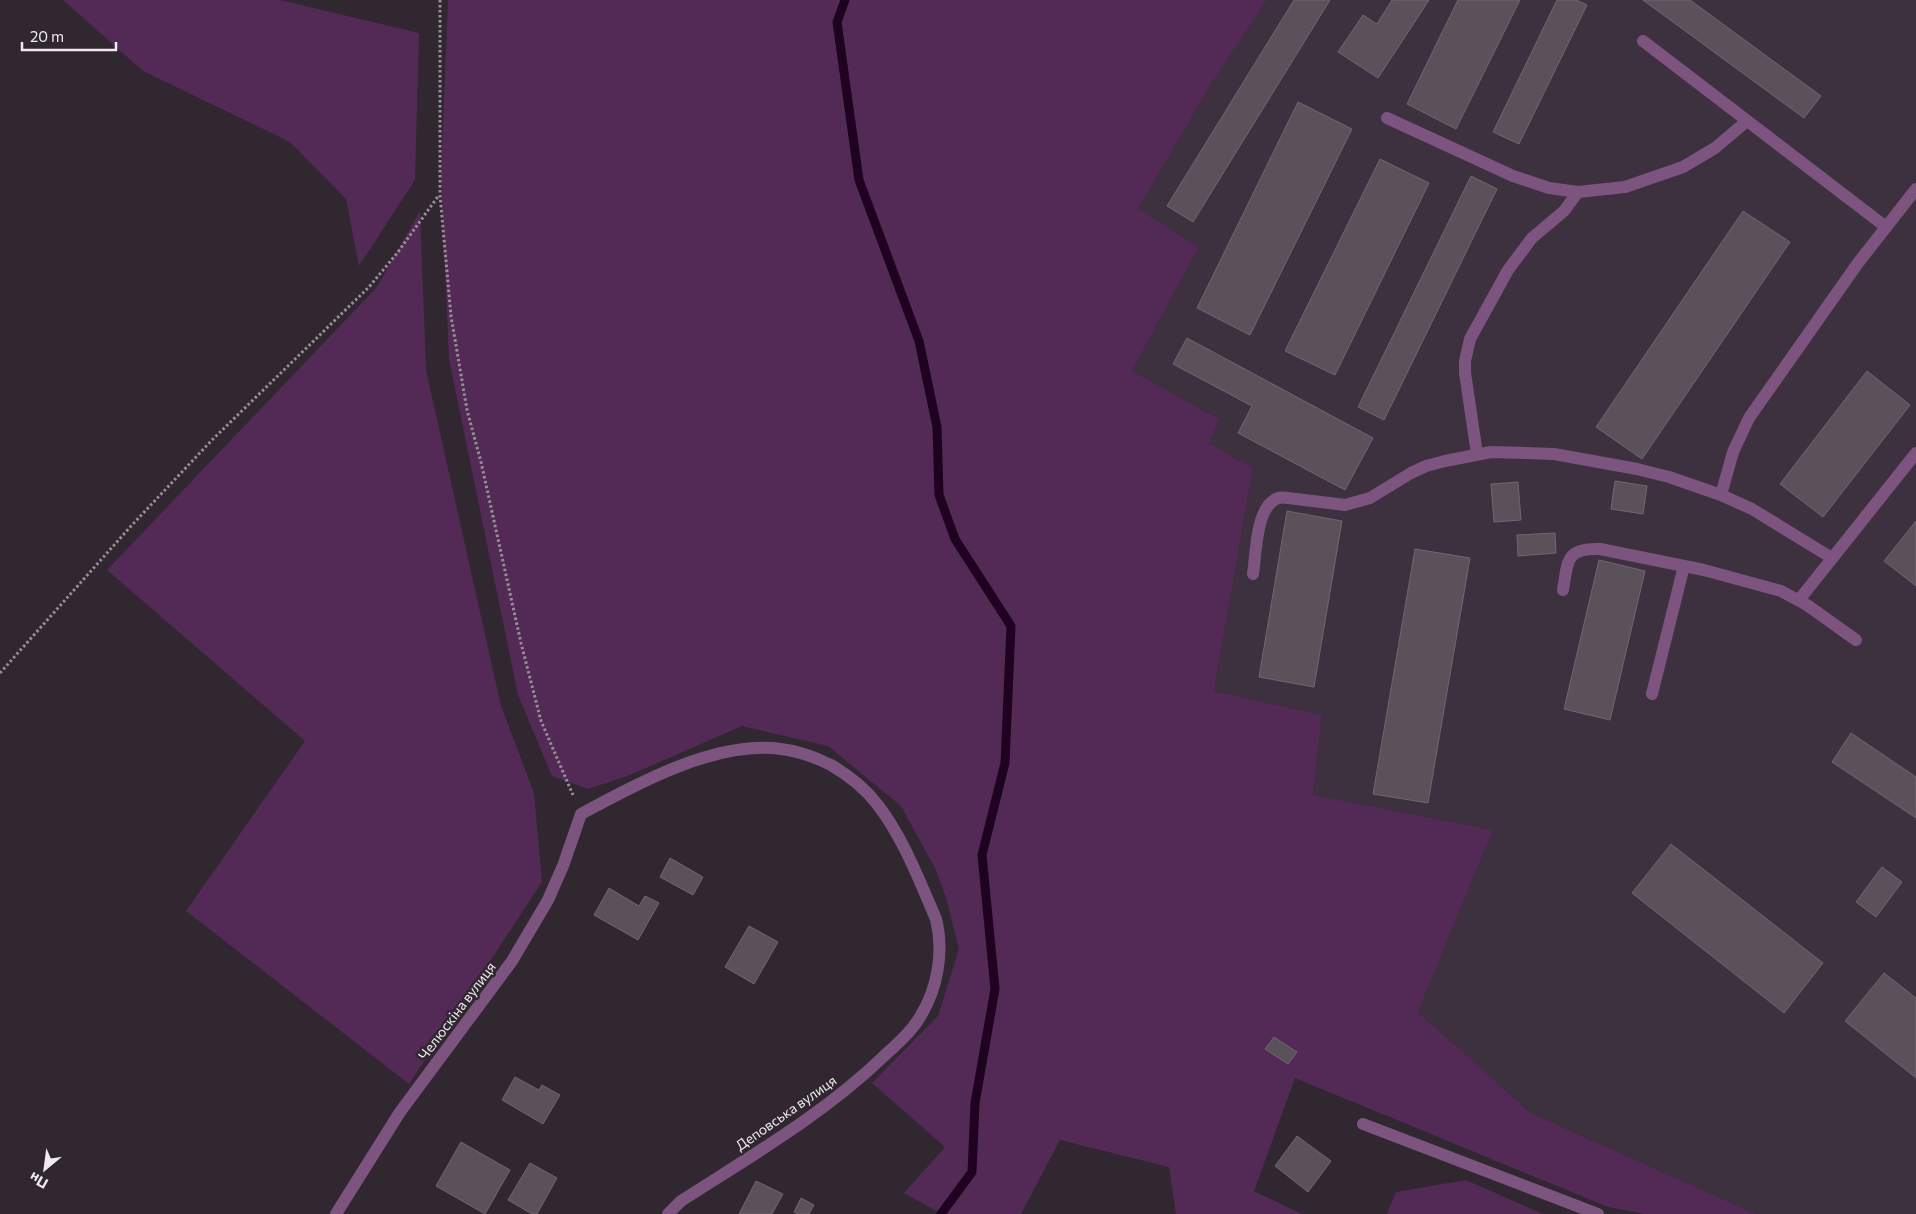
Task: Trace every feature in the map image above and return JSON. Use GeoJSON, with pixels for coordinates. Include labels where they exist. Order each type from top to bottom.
{"type":"FeatureCollection","features":[{"type":"Feature","properties":{"kind":"street"},"geometry":{"type":"LineString","coordinates":[[1643,41],[1886,228]]}},
{"type":"Feature","properties":{"kind":"street"},"geometry":{"type":"LineString","coordinates":[[1387,118],[1520,179],[1549,188],[1578,192],[1625,187],[1682,167],[1714,148],[1747,121]]}},
{"type":"Feature","properties":{"kind":"street"},"geometry":{"type":"LineString","coordinates":[[1721,496],[1733,452],[1749,418],[1823,311],[1916,189]]}},
{"type":"Feature","properties":{"kind":"street"},"geometry":{"type":"LineString","coordinates":[[1477,454],[1465,373],[1465,361],[1470,339],[1508,270],[1521,251],[1532,238],[1564,211],[1578,192]]}},
{"type":"Feature","properties":{"kind":"street"},"geometry":{"type":"LineString","coordinates":[[1253,574],[1264,510],[1279,497],[1345,505],[1358,503],[1426,466],[1492,452],[1526,452],[1582,458],[1645,471],[1721,496],[1752,509],[1832,558]]}},
{"type":"Feature","properties":{"kind":"street"},"geometry":{"type":"LineString","coordinates":[[1799,600],[1916,453]]}},
{"type":"Feature","properties":{"kind":"street"},"geometry":{"type":"LineString","coordinates":[[1563,590],[1570,558],[1576,551],[1587,548],[1600,549],[1684,566],[1781,591],[1799,600],[1856,640]]}},
{"type":"Feature","properties":{"kind":"street"},"geometry":{"type":"LineString","coordinates":[[1652,694],[1684,566]]}},
{"type":"Feature","properties":{"kind":"street","name":"Деповська вулиця"},"geometry":{"type":"LineString","coordinates":[[581,814],[649,778],[692,762],[722,754],[763,748],[779,748],[807,754],[842,772],[864,789],[876,802],[889,820],[904,849],[936,918],[940,935],[939,962],[927,1005],[906,1035],[846,1091],[816,1113],[681,1201],[668,1214]]}},
{"type":"Feature","properties":{"kind":"street","name":"Челюскіна вулиця"},"geometry":{"type":"LineString","coordinates":[[336,1214],[400,1112],[512,961],[548,900],[563,866],[581,814]]}},
{"type":"Feature","properties":{"kind":"street"},"geometry":{"type":"LineString","coordinates":[[1363,1124],[1598,1214]]}},
{"type":"Feature","properties":{"kind":"path"},"geometry":{"type":"LineString","coordinates":[[440,0],[440,195],[451,316],[467,410],[481,462],[521,643],[541,720],[581,814]]}},
{"type":"Feature","properties":{"kind":"path"},"geometry":{"type":"LineString","coordinates":[[0,673],[132,525],[212,440],[369,287],[398,252],[440,195]]}},
{"type":"Feature","properties":{"kind":"shaded area"},"geometry":{"type":"Polygon","coordinates":[[[63,0],[280,0],[419,33],[415,180],[359,266],[346,199],[290,142],[143,71],[63,0]]]}},
{"type":"Feature","properties":{"kind":"shaded area"},"geometry":{"type":"Polygon","coordinates":[[[448,0],[1267,0],[1210,86],[1138,209],[1199,247],[1132,371],[1220,419],[1209,443],[1253,468],[1214,691],[1322,715],[1313,795],[1493,830],[1418,1012],[1531,1113],[1756,1214],[1645,1214],[1608,1207],[1295,1078],[1254,1191],[1302,1214],[1176,1214],[1169,1167],[1060,1140],[1021,1214],[942,1214],[904,1193],[945,1147],[872,1083],[938,1016],[959,949],[946,898],[936,870],[901,806],[828,746],[742,726],[630,775],[588,789],[552,776],[518,695],[449,359],[441,174],[448,0]]]}},
{"type":"Feature","properties":{"kind":"shaded area"},"geometry":{"type":"Polygon","coordinates":[[[1267,0],[1916,0],[1916,1214],[1756,1214],[1531,1113],[1418,1012],[1493,830],[1313,795],[1322,715],[1214,691],[1253,468],[1209,443],[1220,419],[1132,371],[1199,247],[1138,209],[1210,86],[1267,0]]]}},
{"type":"Feature","properties":{"kind":"shaded area"},"geometry":{"type":"Polygon","coordinates":[[[420,211],[426,370],[501,706],[534,793],[542,882],[409,1084],[186,911],[305,741],[107,570],[377,287],[420,211]]]}},
{"type":"Feature","properties":{"kind":"shaded area"},"geometry":{"type":"Polygon","coordinates":[[[1466,1180],[1543,1214],[1387,1214],[1396,1192],[1466,1180]]]}},
{"type":"Feature","properties":{"kind":"building"},"geometry":{"type":"Polygon","coordinates":[[[1294,0],[1330,0],[1193,222],[1167,206],[1294,0]]]}},
{"type":"Feature","properties":{"kind":"building"},"geometry":{"type":"Polygon","coordinates":[[[1392,0],[1429,0],[1378,78],[1338,52],[1363,15],[1377,24],[1392,0]]]}},
{"type":"Feature","properties":{"kind":"building"},"geometry":{"type":"Polygon","coordinates":[[[1458,0],[1520,0],[1456,129],[1407,104],[1458,0]]]}},
{"type":"Feature","properties":{"kind":"building"},"geometry":{"type":"Polygon","coordinates":[[[1557,0],[1576,0],[1587,5],[1519,144],[1493,132],[1557,0]]]}},
{"type":"Feature","properties":{"kind":"building"},"geometry":{"type":"Polygon","coordinates":[[[1643,0],[1690,0],[1821,96],[1804,118],[1643,0]]]}},
{"type":"Feature","properties":{"kind":"building"},"geometry":{"type":"Polygon","coordinates":[[[1298,102],[1352,129],[1250,335],[1197,308],[1298,102]]]}},
{"type":"Feature","properties":{"kind":"building"},"geometry":{"type":"Polygon","coordinates":[[[1380,159],[1429,183],[1335,375],[1285,351],[1380,159]]]}},
{"type":"Feature","properties":{"kind":"building"},"geometry":{"type":"Polygon","coordinates":[[[1471,176],[1497,189],[1384,420],[1358,407],[1471,176]]]}},
{"type":"Feature","properties":{"kind":"building"},"geometry":{"type":"Polygon","coordinates":[[[1743,211],[1790,242],[1642,459],[1596,427],[1743,211]]]}},
{"type":"Feature","properties":{"kind":"building"},"geometry":{"type":"Polygon","coordinates":[[[1187,338],[1373,438],[1345,490],[1238,433],[1252,406],[1173,364],[1187,338]]]}},
{"type":"Feature","properties":{"kind":"building"},"geometry":{"type":"Polygon","coordinates":[[[1867,371],[1910,405],[1823,517],[1780,484],[1867,371]]]}},
{"type":"Feature","properties":{"kind":"building"},"geometry":{"type":"Polygon","coordinates":[[[1615,481],[1647,486],[1643,514],[1611,509],[1615,481]]]}},
{"type":"Feature","properties":{"kind":"building"},"geometry":{"type":"Polygon","coordinates":[[[1518,482],[1521,520],[1494,522],[1491,484],[1518,482]]]}},
{"type":"Feature","properties":{"kind":"building"},"geometry":{"type":"Polygon","coordinates":[[[1287,511],[1342,521],[1314,687],[1259,677],[1287,511]]]}},
{"type":"Feature","properties":{"kind":"building"},"geometry":{"type":"Polygon","coordinates":[[[1916,521],[1916,586],[1884,561],[1916,521]]]}},
{"type":"Feature","properties":{"kind":"building"},"geometry":{"type":"Polygon","coordinates":[[[1555,533],[1556,553],[1518,556],[1517,535],[1555,533]]]}},
{"type":"Feature","properties":{"kind":"building"},"geometry":{"type":"Polygon","coordinates":[[[1415,549],[1470,558],[1428,803],[1373,794],[1415,549]]]}},
{"type":"Feature","properties":{"kind":"building"},"geometry":{"type":"Polygon","coordinates":[[[1599,560],[1645,571],[1610,720],[1564,709],[1599,560]]]}},
{"type":"Feature","properties":{"kind":"building"},"geometry":{"type":"Polygon","coordinates":[[[1851,733],[1916,777],[1916,818],[1832,762],[1851,733]]]}},
{"type":"Feature","properties":{"kind":"building"},"geometry":{"type":"Polygon","coordinates":[[[1671,844],[1823,963],[1784,1013],[1632,893],[1671,844]]]}},
{"type":"Feature","properties":{"kind":"building"},"geometry":{"type":"Polygon","coordinates":[[[670,858],[703,877],[693,895],[660,877],[670,858]]]}},
{"type":"Feature","properties":{"kind":"building"},"geometry":{"type":"Polygon","coordinates":[[[1882,867],[1902,882],[1876,917],[1856,902],[1882,867]]]}},
{"type":"Feature","properties":{"kind":"building"},"geometry":{"type":"Polygon","coordinates":[[[609,888],[639,906],[645,896],[659,903],[638,940],[594,915],[609,888]]]}},
{"type":"Feature","properties":{"kind":"building"},"geometry":{"type":"Polygon","coordinates":[[[749,926],[778,942],[754,984],[725,967],[749,926]]]}},
{"type":"Feature","properties":{"kind":"building"},"geometry":{"type":"Polygon","coordinates":[[[1884,973],[1916,998],[1916,1078],[1845,1021],[1884,973]]]}},
{"type":"Feature","properties":{"kind":"building"},"geometry":{"type":"Polygon","coordinates":[[[1274,1037],[1297,1052],[1288,1064],[1265,1049],[1274,1037]]]}},
{"type":"Feature","properties":{"kind":"building"},"geometry":{"type":"Polygon","coordinates":[[[515,1077],[539,1090],[542,1085],[560,1095],[543,1124],[502,1100],[515,1077]]]}},
{"type":"Feature","properties":{"kind":"building"},"geometry":{"type":"Polygon","coordinates":[[[1297,1136],[1331,1161],[1308,1192],[1275,1166],[1297,1136]]]}},
{"type":"Feature","properties":{"kind":"building"},"geometry":{"type":"Polygon","coordinates":[[[461,1142],[510,1170],[485,1214],[436,1186],[461,1142]]]}},
{"type":"Feature","properties":{"kind":"building"},"geometry":{"type":"Polygon","coordinates":[[[530,1163],[557,1178],[537,1214],[532,1214],[508,1200],[530,1163]]]}},
{"type":"Feature","properties":{"kind":"building"},"geometry":{"type":"Polygon","coordinates":[[[756,1181],[783,1194],[772,1214],[739,1214],[756,1181]]]}},
{"type":"Feature","properties":{"kind":"building"},"geometry":{"type":"Polygon","coordinates":[[[801,1198],[814,1205],[809,1214],[794,1212],[801,1198]]]}},
{"type":"Feature","properties":{"kind":"waterway"},"geometry":{"type":"LineString","coordinates":[[845,0],[837,22],[859,180],[919,341],[937,427],[939,495],[955,539],[1011,626],[1005,763],[982,855],[995,989],[975,1103],[972,1172],[941,1214]]}}]}
